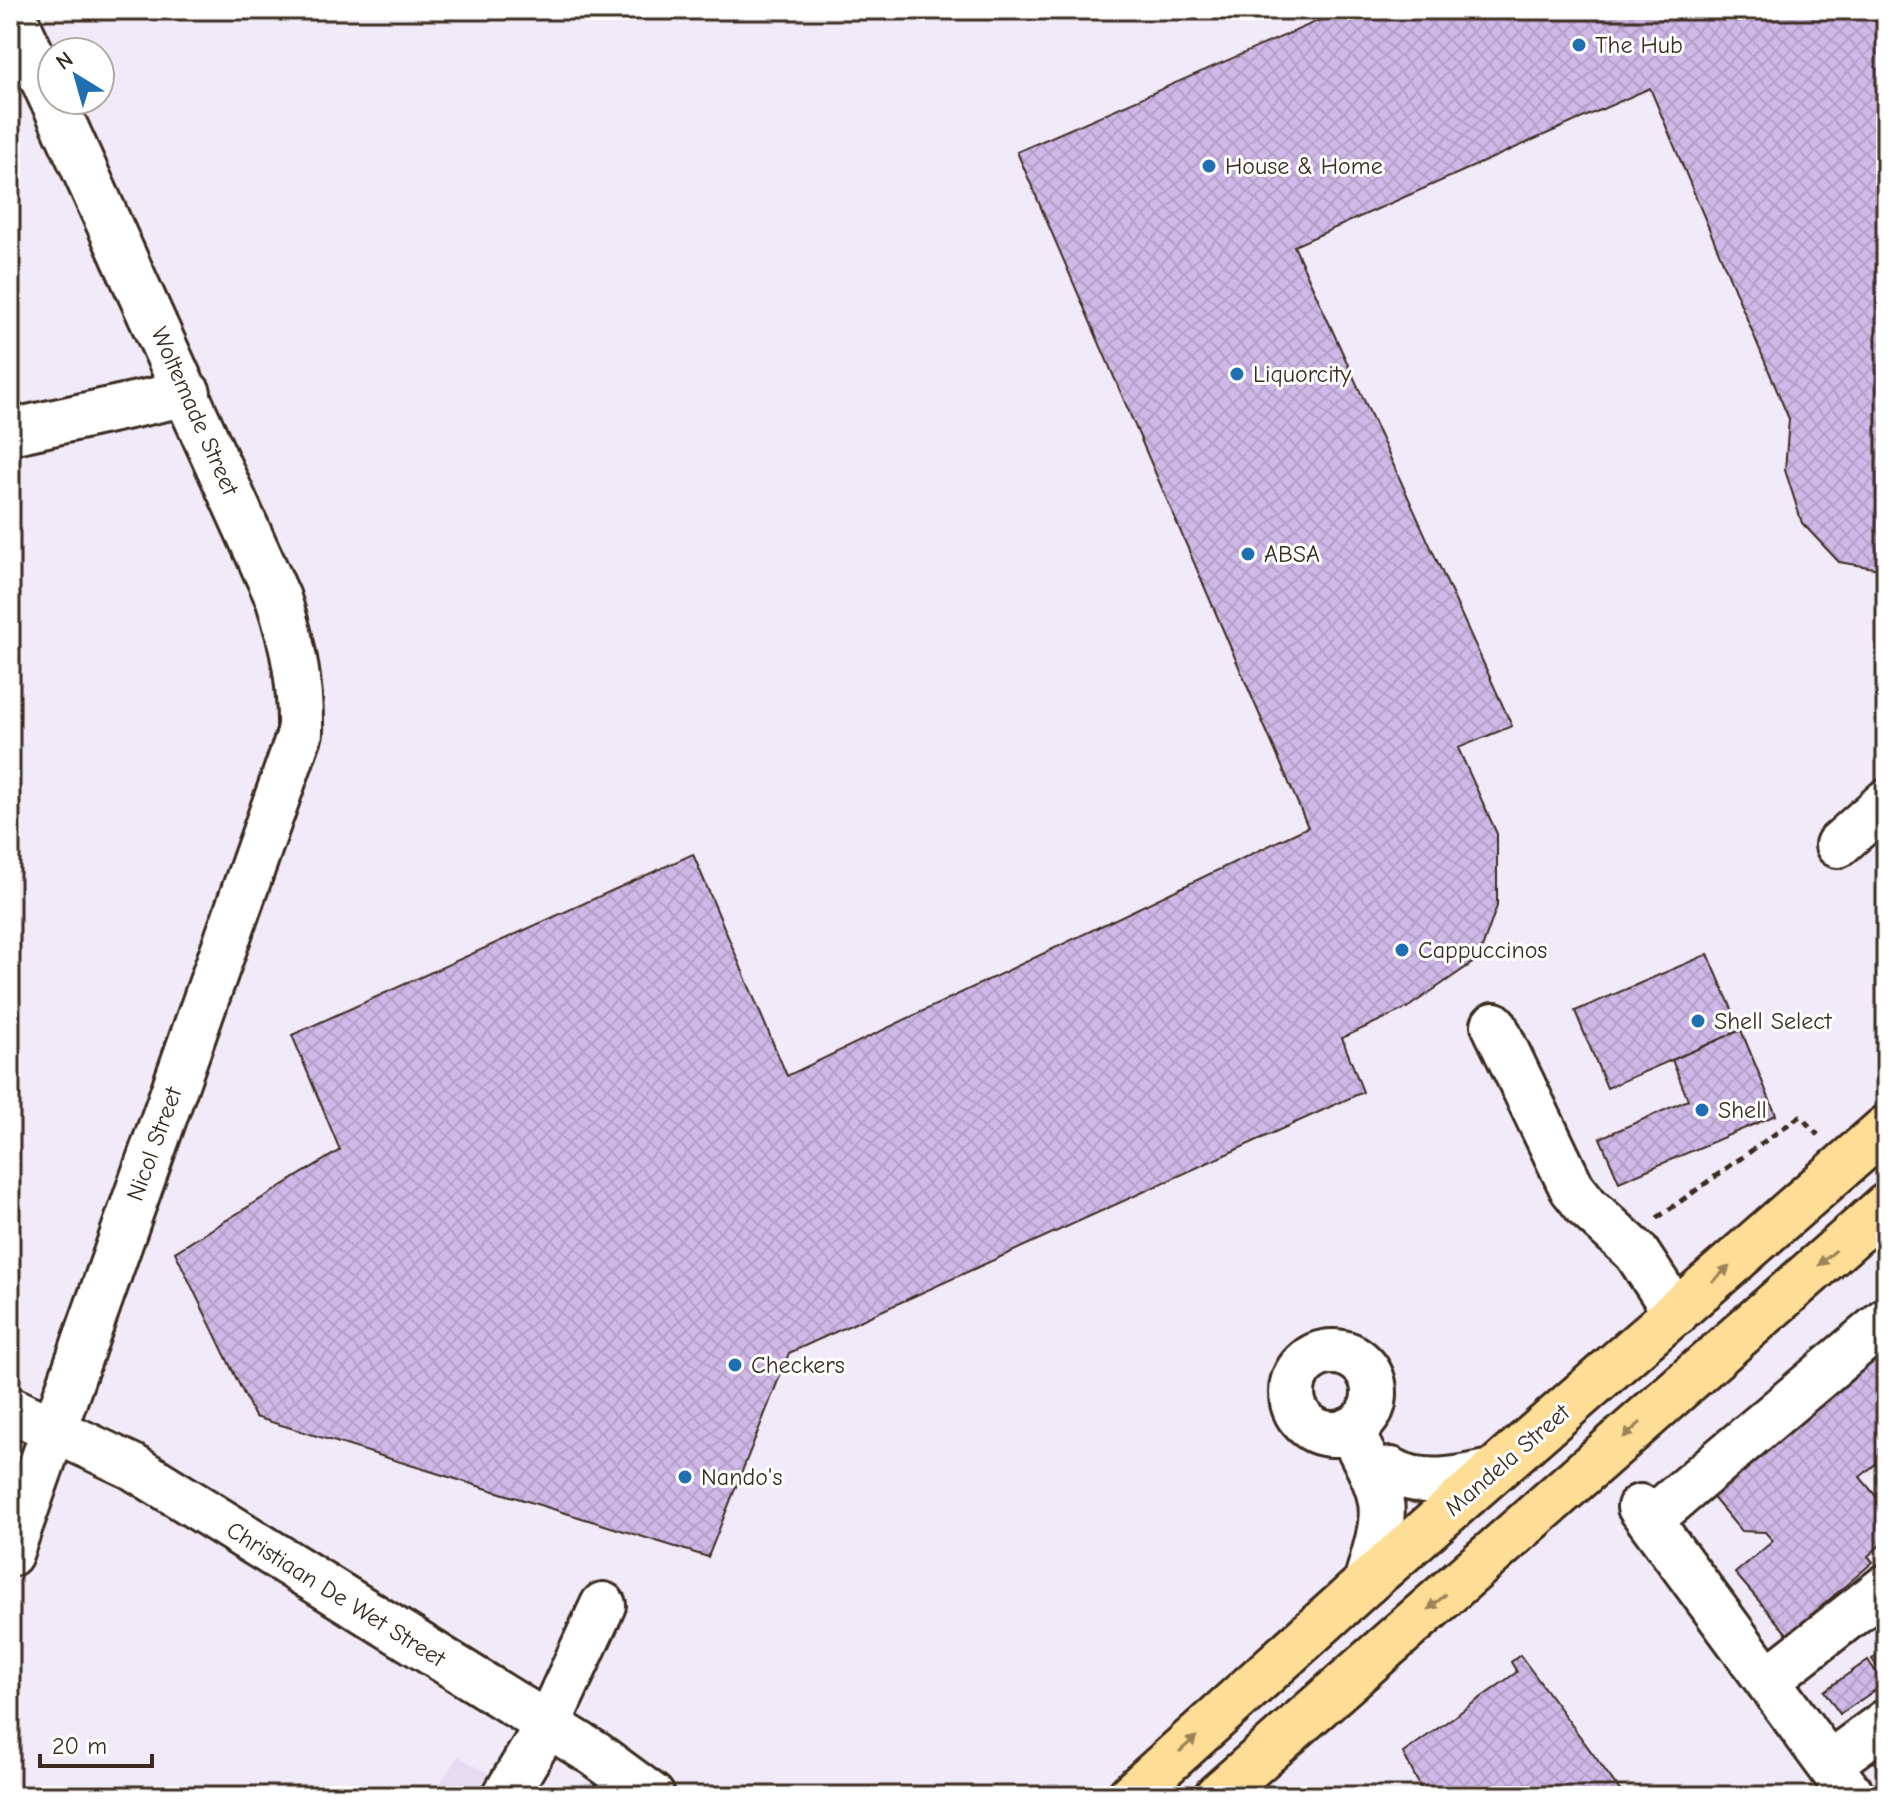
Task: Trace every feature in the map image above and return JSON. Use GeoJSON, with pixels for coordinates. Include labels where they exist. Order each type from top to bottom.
{"type":"FeatureCollection","features":[{"type":"Feature","properties":{"kind":"main road","name":"Mandela Street"},"geometry":{"type":"LineString","coordinates":[[1130,1796],[1366,1583],[1886,1128]]}},
{"type":"Feature","properties":{"kind":"main road"},"geometry":{"type":"LineString","coordinates":[[1217,1796],[1886,1206]]}},
{"type":"Feature","properties":{"kind":"street","name":"Woltemade Street"},"geometry":{"type":"LineString","coordinates":[[11,10],[36,64]]}},
{"type":"Feature","properties":{"kind":"street","name":"Woltemade Street"},"geometry":{"type":"LineString","coordinates":[[60,116],[188,393],[278,598],[295,649],[301,693],[300,733]]}},
{"type":"Feature","properties":{"kind":"street"},"geometry":{"type":"LineString","coordinates":[[10,432],[188,393]]}},
{"type":"Feature","properties":{"kind":"street","name":"Nicol Street"},"geometry":{"type":"LineString","coordinates":[[10,1554],[52,1426],[300,733]]}},
{"type":"Feature","properties":{"kind":"street"},"geometry":{"type":"LineString","coordinates":[[1886,802],[1838,845],[1886,835]]}},
{"type":"Feature","properties":{"kind":"street"},"geometry":{"type":"LineString","coordinates":[[1494,1025],[1572,1188],[1587,1207],[1626,1240],[1676,1313]]}},
{"type":"Feature","properties":{"kind":"street"},"geometry":{"type":"LineString","coordinates":[[1886,1320],[1645,1514],[1840,1780],[1886,1722]]}},
{"type":"Feature","properties":{"kind":"street","name":"Christiaan De Wet Street"},"geometry":{"type":"LineString","coordinates":[[10,1409],[52,1426],[133,1467],[548,1724],[652,1796]]}},
{"type":"Feature","properties":{"kind":"street"},"geometry":{"type":"LineString","coordinates":[[1350,1430],[1374,1475],[1384,1513],[1366,1583]]}},
{"type":"Feature","properties":{"kind":"street"},"geometry":{"type":"LineString","coordinates":[[1391,1470],[1407,1477],[1453,1481],[1492,1472]]}},
{"type":"Feature","properties":{"kind":"street"},"geometry":{"type":"LineString","coordinates":[[1767,1680],[1886,1587]]}},
{"type":"Feature","properties":{"kind":"street"},"geometry":{"type":"LineString","coordinates":[[505,1796],[548,1724],[603,1605]]}},
{"type":"Feature","properties":{"kind":"path"},"geometry":{"type":"LineString","coordinates":[[1626,1240],[1800,1116],[1847,1165]]}},
{"type":"Feature","properties":{"kind":"shaded area"},"geometry":{"type":"Polygon","coordinates":[[[458,1756],[527,1796],[432,1796],[458,1756]]]}},
{"type":"Feature","properties":{"kind":"building"},"geometry":{"type":"Polygon","coordinates":[[[1343,10],[1886,10],[1886,570],[1839,562],[1802,523],[1785,470],[1789,419],[1650,88],[1294,246],[1512,726],[1458,748],[1497,834],[1497,906],[1478,959],[1407,1008],[1342,1038],[1363,1092],[789,1353],[708,1557],[255,1417],[175,1252],[340,1150],[292,1035],[693,854],[787,1076],[1308,827],[1017,152],[1343,10]]]}},
{"type":"Feature","properties":{"kind":"building"},"geometry":{"type":"Polygon","coordinates":[[[1708,954],[1741,1030],[1607,1088],[1575,1011],[1708,954]]]}},
{"type":"Feature","properties":{"kind":"building"},"geometry":{"type":"Polygon","coordinates":[[[1741,1030],[1776,1115],[1619,1182],[1600,1138],[1688,1100],[1672,1060],[1741,1030]]]}},
{"type":"Feature","properties":{"kind":"building"},"geometry":{"type":"Polygon","coordinates":[[[1886,1335],[1886,1455],[1860,1477],[1886,1508],[1886,1540],[1868,1556],[1873,1562],[1788,1635],[1735,1573],[1773,1541],[1765,1532],[1741,1531],[1706,1489],[1886,1335]]]}},
{"type":"Feature","properties":{"kind":"building"},"geometry":{"type":"Polygon","coordinates":[[[1886,1650],[1886,1679],[1872,1659],[1886,1650]]]}},
{"type":"Feature","properties":{"kind":"building"},"geometry":{"type":"Polygon","coordinates":[[[1520,1655],[1624,1796],[1425,1796],[1403,1753],[1517,1672],[1511,1662],[1520,1655]]]}},
{"type":"Feature","properties":{"kind":"building"},"geometry":{"type":"Polygon","coordinates":[[[1868,1660],[1884,1684],[1840,1714],[1824,1691],[1868,1660]]]}},
{"type":"Feature","properties":{"kind":"building"},"geometry":{"type":"Polygon","coordinates":[[[1886,1736],[1886,1762],[1878,1768],[1863,1747],[1886,1736]]]}},
{"type":"Feature","properties":{"kind":"place","name":"The Hub"},"geometry":{"type":"Point","coordinates":[1579,45]}},
{"type":"Feature","properties":{"kind":"place","name":"House & Home"},"geometry":{"type":"Point","coordinates":[1209,166]}},
{"type":"Feature","properties":{"kind":"place","name":"Liquorcity"},"geometry":{"type":"Point","coordinates":[1237,374]}},
{"type":"Feature","properties":{"kind":"place","name":"ABSA"},"geometry":{"type":"Point","coordinates":[1248,554]}},
{"type":"Feature","properties":{"kind":"place","name":"Cappuccinos"},"geometry":{"type":"Point","coordinates":[1402,950]}},
{"type":"Feature","properties":{"kind":"place","name":"Shell Select"},"geometry":{"type":"Point","coordinates":[1698,1021]}},
{"type":"Feature","properties":{"kind":"place","name":"Shell"},"geometry":{"type":"Point","coordinates":[1702,1110]}},
{"type":"Feature","properties":{"kind":"place","name":"Checkers"},"geometry":{"type":"Point","coordinates":[735,1365]}},
{"type":"Feature","properties":{"kind":"place","name":"Nando's"},"geometry":{"type":"Point","coordinates":[685,1477]}}]}
